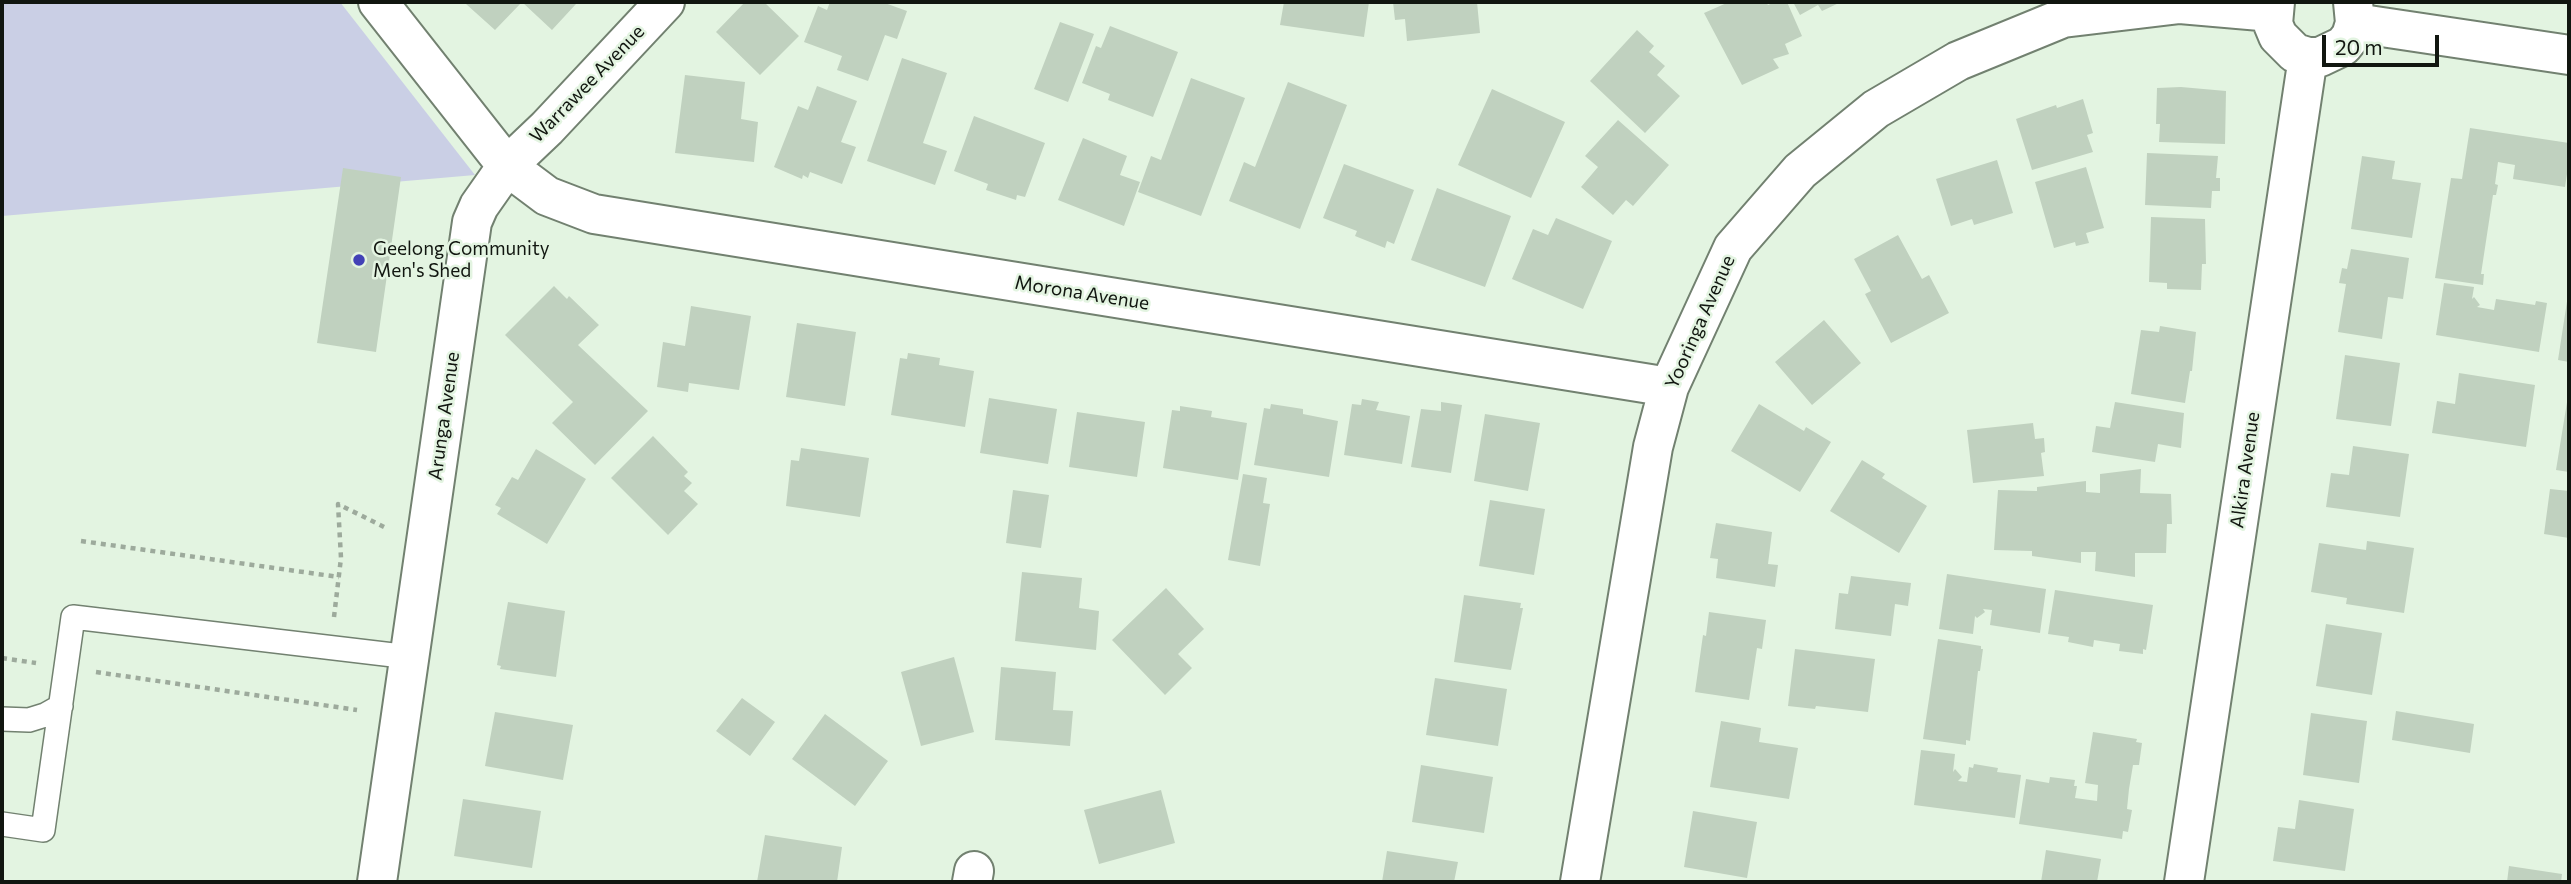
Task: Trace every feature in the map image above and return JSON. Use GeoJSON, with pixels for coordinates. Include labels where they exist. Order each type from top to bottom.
{"type":"FeatureCollection","features":[{"type":"Feature","properties":{"kind":"street"},"geometry":{"type":"LineString","coordinates":[[378,2],[508,166]]}},
{"type":"Feature","properties":{"kind":"street","name":"Warrawee Avenue"},"geometry":{"type":"LineString","coordinates":[[508,166],[665,2]]}},
{"type":"Feature","properties":{"kind":"street","name":"Yooringa Avenue"},"geometry":{"type":"LineString","coordinates":[[1580,882],[1653,447],[1669,387],[1733,248],[1800,171],[1876,109],[1958,61],[2065,10],[2180,4],[2274,7]]}},
{"type":"Feature","properties":{"kind":"street"},"geometry":{"type":"LineString","coordinates":[[2274,7],[2273,24],[2278,36],[2295,53],[2308,57],[2320,57],[2343,46],[2351,36],[2354,13],[2569,55]]}},
{"type":"Feature","properties":{"kind":"street","name":"Alkira Avenue"},"geometry":{"type":"LineString","coordinates":[[2184,882],[2308,57]]}},
{"type":"Feature","properties":{"kind":"street","name":"Morona Avenue"},"geometry":{"type":"LineString","coordinates":[[508,166],[547,196],[594,214],[1669,387]]}},
{"type":"Feature","properties":{"kind":"street","name":"Arunga Avenue"},"geometry":{"type":"LineString","coordinates":[[377,882],[472,222],[479,206],[508,166]]}},
{"type":"Feature","properties":{"kind":"lane"},"geometry":{"type":"LineString","coordinates":[[2,824],[43,830],[73,617],[410,657]]}},
{"type":"Feature","properties":{"kind":"lane"},"geometry":{"type":"LineString","coordinates":[[2,719],[29,720],[61,706]]}},
{"type":"Feature","properties":{"kind":"path"},"geometry":{"type":"LineString","coordinates":[[330,649],[341,558],[338,505],[384,527]]}},
{"type":"Feature","properties":{"kind":"path"},"geometry":{"type":"LineString","coordinates":[[82,541],[339,577]]}},
{"type":"Feature","properties":{"kind":"path"},"geometry":{"type":"LineString","coordinates":[[2,658],[357,710]]}},
{"type":"Feature","properties":{"kind":"shaded area"},"geometry":{"type":"Polygon","coordinates":[[[2,2],[340,2],[475,175],[2,216],[2,2]]]}},
{"type":"Feature","properties":{"kind":"building"},"geometry":{"type":"Polygon","coordinates":[[[522,2],[495,30],[466,4],[522,2]]]}},
{"type":"Feature","properties":{"kind":"building"},"geometry":{"type":"Polygon","coordinates":[[[522,2],[574,2],[576,4],[552,30],[522,2]]]}},
{"type":"Feature","properties":{"kind":"building"},"geometry":{"type":"Polygon","coordinates":[[[745,2],[764,2],[799,36],[760,75],[716,32],[745,2]]]}},
{"type":"Feature","properties":{"kind":"building"},"geometry":{"type":"Polygon","coordinates":[[[830,2],[882,2],[907,11],[897,39],[885,35],[868,81],[837,70],[842,56],[804,42],[818,6],[827,10],[830,2]]]}},
{"type":"Feature","properties":{"kind":"building"},"geometry":{"type":"Polygon","coordinates":[[[1284,2],[1369,2],[1364,37],[1280,25],[1284,2]]]}},
{"type":"Feature","properties":{"kind":"building"},"geometry":{"type":"Polygon","coordinates":[[[1393,2],[1477,2],[1480,33],[1407,41],[1405,19],[1395,20],[1393,2]]]}},
{"type":"Feature","properties":{"kind":"building"},"geometry":{"type":"Polygon","coordinates":[[[1729,2],[1766,2],[1768,5],[1787,2],[1802,36],[1785,44],[1789,54],[1773,59],[1779,68],[1742,85],[1704,13],[1729,2]]]}},
{"type":"Feature","properties":{"kind":"building"},"geometry":{"type":"Polygon","coordinates":[[[1793,2],[1841,2],[1822,11],[1818,5],[1800,15],[1793,2]]]}},
{"type":"Feature","properties":{"kind":"building"},"geometry":{"type":"Polygon","coordinates":[[[1060,22],[1094,34],[1068,102],[1034,89],[1060,22]]]}},
{"type":"Feature","properties":{"kind":"building"},"geometry":{"type":"Polygon","coordinates":[[[1110,26],[1178,52],[1153,117],[1108,100],[1110,94],[1082,83],[1096,46],[1101,48],[1110,26]]]}},
{"type":"Feature","properties":{"kind":"building"},"geometry":{"type":"Polygon","coordinates":[[[1637,30],[1654,46],[1649,52],[1665,66],[1657,75],[1680,96],[1645,133],[1590,81],[1637,30]]]}},
{"type":"Feature","properties":{"kind":"building"},"geometry":{"type":"Polygon","coordinates":[[[902,58],[947,73],[923,143],[947,151],[935,185],[867,161],[902,58]]]}},
{"type":"Feature","properties":{"kind":"building"},"geometry":{"type":"Polygon","coordinates":[[[685,75],[745,82],[741,119],[758,122],[754,162],[675,153],[685,75]]]}},
{"type":"Feature","properties":{"kind":"building"},"geometry":{"type":"Polygon","coordinates":[[[1191,78],[1245,98],[1201,216],[1138,192],[1151,156],[1161,160],[1191,78]]]}},
{"type":"Feature","properties":{"kind":"building"},"geometry":{"type":"Polygon","coordinates":[[[1288,82],[1347,105],[1300,229],[1229,201],[1244,162],[1255,167],[1288,82]]]}},
{"type":"Feature","properties":{"kind":"building"},"geometry":{"type":"Polygon","coordinates":[[[817,86],[857,101],[841,142],[856,147],[842,184],[810,172],[808,178],[803,175],[802,179],[774,167],[798,106],[808,110],[817,86]]]}},
{"type":"Feature","properties":{"kind":"building"},"geometry":{"type":"Polygon","coordinates":[[[2157,88],[2226,91],[2225,144],[2159,142],[2160,124],[2156,124],[2157,88]]]}},
{"type":"Feature","properties":{"kind":"building"},"geometry":{"type":"Polygon","coordinates":[[[1492,89],[1565,122],[1531,198],[1458,165],[1492,89]]]}},
{"type":"Feature","properties":{"kind":"building"},"geometry":{"type":"Polygon","coordinates":[[[2083,99],[2093,133],[2087,135],[2093,152],[2032,170],[2016,119],[2083,99]]]}},
{"type":"Feature","properties":{"kind":"building"},"geometry":{"type":"Polygon","coordinates":[[[974,116],[1045,143],[1025,197],[1017,195],[1016,200],[986,190],[988,184],[954,171],[974,116]]]}},
{"type":"Feature","properties":{"kind":"building"},"geometry":{"type":"Polygon","coordinates":[[[1618,120],[1669,165],[1633,206],[1626,200],[1613,215],[1581,187],[1598,167],[1585,156],[1618,120]]]}},
{"type":"Feature","properties":{"kind":"building"},"geometry":{"type":"Polygon","coordinates":[[[2470,128],[2569,143],[2569,174],[2565,187],[2513,179],[2515,165],[2498,162],[2495,184],[2498,185],[2496,195],[2493,195],[2481,274],[2484,274],[2483,285],[2435,278],[2451,178],[2462,179],[2470,128]]]}},
{"type":"Feature","properties":{"kind":"building"},"geometry":{"type":"Polygon","coordinates":[[[1083,138],[1127,156],[1120,175],[1140,182],[1124,226],[1058,200],[1083,138]]]}},
{"type":"Feature","properties":{"kind":"building"},"geometry":{"type":"Polygon","coordinates":[[[2147,153],[2218,156],[2216,178],[2220,178],[2220,191],[2212,191],[2211,208],[2145,205],[2147,153]]]}},
{"type":"Feature","properties":{"kind":"building"},"geometry":{"type":"Polygon","coordinates":[[[2362,156],[2395,161],[2392,179],[2421,183],[2412,238],[2351,229],[2362,156]]]}},
{"type":"Feature","properties":{"kind":"building"},"geometry":{"type":"Polygon","coordinates":[[[1997,160],[2013,213],[1974,225],[1972,219],[1951,226],[1936,179],[1997,160]]]}},
{"type":"Feature","properties":{"kind":"building"},"geometry":{"type":"Polygon","coordinates":[[[1344,164],[1414,190],[1394,244],[1387,241],[1385,248],[1355,236],[1357,231],[1323,218],[1344,164]]]}},
{"type":"Feature","properties":{"kind":"building"},"geometry":{"type":"Polygon","coordinates":[[[2086,167],[2104,228],[2086,233],[2089,243],[2076,246],[2075,242],[2054,248],[2035,182],[2086,167]]]}},
{"type":"Feature","properties":{"kind":"building","name":"Geelong Community Men's Shed"},"geometry":{"type":"Polygon","coordinates":[[[343,168],[401,177],[376,352],[317,343],[343,168]]]}},
{"type":"Feature","properties":{"kind":"building"},"geometry":{"type":"Polygon","coordinates":[[[1437,188],[1511,216],[1485,287],[1411,260],[1437,188]]]}},
{"type":"Feature","properties":{"kind":"building"},"geometry":{"type":"Polygon","coordinates":[[[2151,217],[2205,219],[2206,264],[2202,264],[2201,290],[2167,289],[2167,283],[2149,282],[2151,217]]]}},
{"type":"Feature","properties":{"kind":"building"},"geometry":{"type":"Polygon","coordinates":[[[1556,218],[1612,241],[1583,309],[1512,279],[1533,229],[1548,235],[1556,218]]]}},
{"type":"Feature","properties":{"kind":"building"},"geometry":{"type":"Polygon","coordinates":[[[1898,235],[1922,279],[1929,275],[1949,313],[1891,343],[1865,294],[1871,291],[1854,259],[1898,235]]]}},
{"type":"Feature","properties":{"kind":"building"},"geometry":{"type":"Polygon","coordinates":[[[2351,249],[2409,258],[2403,299],[2388,297],[2382,339],[2338,332],[2346,284],[2339,283],[2342,268],[2347,269],[2351,249]]]}},
{"type":"Feature","properties":{"kind":"building"},"geometry":{"type":"Polygon","coordinates":[[[2444,283],[2474,287],[2472,299],[2474,297],[2480,305],[2477,307],[2494,310],[2496,299],[2535,305],[2536,301],[2547,303],[2539,352],[2436,335],[2444,283]]]}},
{"type":"Feature","properties":{"kind":"building"},"geometry":{"type":"Polygon","coordinates":[[[554,286],[567,299],[569,296],[599,325],[578,345],[648,411],[595,465],[552,423],[573,402],[505,335],[554,286]]]}},
{"type":"Feature","properties":{"kind":"building"},"geometry":{"type":"Polygon","coordinates":[[[2569,295],[2569,362],[2558,360],[2569,295]]]}},
{"type":"Feature","properties":{"kind":"building"},"geometry":{"type":"Polygon","coordinates":[[[691,306],[751,316],[739,390],[689,383],[688,392],[657,387],[663,342],[685,346],[691,306]]]}},
{"type":"Feature","properties":{"kind":"building"},"geometry":{"type":"Polygon","coordinates":[[[1824,320],[1861,363],[1812,405],[1775,362],[1824,320]]]}},
{"type":"Feature","properties":{"kind":"building"},"geometry":{"type":"Polygon","coordinates":[[[797,323],[856,332],[845,406],[786,397],[797,323]]]}},
{"type":"Feature","properties":{"kind":"building"},"geometry":{"type":"Polygon","coordinates":[[[2160,326],[2196,332],[2185,403],[2131,394],[2141,330],[2159,332],[2160,326]]]}},
{"type":"Feature","properties":{"kind":"building"},"geometry":{"type":"Polygon","coordinates":[[[908,353],[940,358],[939,365],[974,371],[965,427],[891,415],[900,358],[907,359],[908,353]]]}},
{"type":"Feature","properties":{"kind":"building"},"geometry":{"type":"Polygon","coordinates":[[[2345,355],[2400,363],[2391,426],[2336,419],[2345,355]]]}},
{"type":"Feature","properties":{"kind":"building"},"geometry":{"type":"Polygon","coordinates":[[[2459,373],[2535,385],[2526,447],[2432,433],[2437,401],[2455,404],[2459,373]]]}},
{"type":"Feature","properties":{"kind":"building"},"geometry":{"type":"Polygon","coordinates":[[[2569,397],[2569,472],[2556,470],[2569,397]]]}},
{"type":"Feature","properties":{"kind":"building"},"geometry":{"type":"Polygon","coordinates":[[[989,398],[1057,409],[1048,464],[980,453],[989,398]]]}},
{"type":"Feature","properties":{"kind":"building"},"geometry":{"type":"Polygon","coordinates":[[[1362,399],[1379,402],[1376,410],[1410,416],[1402,464],[1344,455],[1352,404],[1361,405],[1362,399]]]}},
{"type":"Feature","properties":{"kind":"building"},"geometry":{"type":"Polygon","coordinates":[[[1441,402],[1462,405],[1451,473],[1411,467],[1421,409],[1441,411],[1441,402]]]}},
{"type":"Feature","properties":{"kind":"building"},"geometry":{"type":"Polygon","coordinates":[[[2115,402],[2184,413],[2181,448],[2158,444],[2155,462],[2092,452],[2096,426],[2110,428],[2115,402]]]}},
{"type":"Feature","properties":{"kind":"building"},"geometry":{"type":"Polygon","coordinates":[[[1271,404],[1303,409],[1303,414],[1338,421],[1329,477],[1254,465],[1264,408],[1270,409],[1271,404]]]}},
{"type":"Feature","properties":{"kind":"building"},"geometry":{"type":"Polygon","coordinates":[[[1759,404],[1804,431],[1806,427],[1831,442],[1800,492],[1731,451],[1759,404]]]}},
{"type":"Feature","properties":{"kind":"building"},"geometry":{"type":"Polygon","coordinates":[[[1180,406],[1212,411],[1211,417],[1247,423],[1238,480],[1163,468],[1172,410],[1180,411],[1180,406]]]}},
{"type":"Feature","properties":{"kind":"building"},"geometry":{"type":"Polygon","coordinates":[[[1077,412],[1145,422],[1137,477],[1069,467],[1077,412]]]}},
{"type":"Feature","properties":{"kind":"building"},"geometry":{"type":"Polygon","coordinates":[[[1485,414],[1540,423],[1528,491],[1474,481],[1485,414]]]}},
{"type":"Feature","properties":{"kind":"building"},"geometry":{"type":"Polygon","coordinates":[[[2033,423],[2035,439],[2044,438],[2045,452],[2041,453],[2044,476],[1973,483],[1967,430],[2033,423]]]}},
{"type":"Feature","properties":{"kind":"building"},"geometry":{"type":"Polygon","coordinates":[[[653,436],[688,472],[684,476],[692,483],[684,491],[698,504],[668,535],[611,478],[653,436]]]}},
{"type":"Feature","properties":{"kind":"building"},"geometry":{"type":"Polygon","coordinates":[[[2353,446],[2409,454],[2400,517],[2326,507],[2331,473],[2349,475],[2353,446]]]}},
{"type":"Feature","properties":{"kind":"building"},"geometry":{"type":"Polygon","coordinates":[[[801,448],[869,458],[860,517],[786,506],[791,460],[799,461],[801,448]]]}},
{"type":"Feature","properties":{"kind":"building"},"geometry":{"type":"Polygon","coordinates":[[[536,449],[586,479],[547,544],[497,514],[501,508],[495,505],[512,477],[518,480],[536,449]]]}},
{"type":"Feature","properties":{"kind":"building"},"geometry":{"type":"Polygon","coordinates":[[[1862,460],[1885,474],[1882,478],[1927,506],[1899,553],[1830,511],[1862,460]]]}},
{"type":"Feature","properties":{"kind":"building"},"geometry":{"type":"Polygon","coordinates":[[[2141,469],[2140,493],[2171,494],[2172,524],[2167,524],[2166,553],[2135,553],[2135,577],[2095,571],[2096,552],[2081,552],[2081,563],[2032,556],[2032,551],[1994,550],[1998,490],[2037,491],[2037,487],[2086,481],[2086,492],[2100,493],[2100,474],[2141,469]]]}},
{"type":"Feature","properties":{"kind":"building"},"geometry":{"type":"Polygon","coordinates":[[[1243,474],[1267,478],[1263,503],[1270,504],[1260,566],[1228,560],[1243,474]]]}},
{"type":"Feature","properties":{"kind":"building"},"geometry":{"type":"Polygon","coordinates":[[[2550,489],[2569,491],[2569,538],[2544,534],[2550,489]]]}},
{"type":"Feature","properties":{"kind":"building"},"geometry":{"type":"Polygon","coordinates":[[[1013,490],[1049,495],[1041,548],[1006,543],[1013,490]]]}},
{"type":"Feature","properties":{"kind":"building"},"geometry":{"type":"Polygon","coordinates":[[[1490,500],[1545,509],[1534,575],[1479,566],[1490,500]]]}},
{"type":"Feature","properties":{"kind":"building"},"geometry":{"type":"Polygon","coordinates":[[[1716,523],[1772,532],[1768,564],[1778,565],[1775,587],[1716,578],[1718,559],[1710,558],[1716,523]]]}},
{"type":"Feature","properties":{"kind":"building"},"geometry":{"type":"Polygon","coordinates":[[[2367,541],[2414,548],[2404,613],[2346,604],[2347,598],[2311,592],[2319,543],[2366,550],[2367,541]]]}},
{"type":"Feature","properties":{"kind":"building"},"geometry":{"type":"Polygon","coordinates":[[[1022,572],[1082,578],[1079,608],[1099,611],[1096,650],[1015,641],[1022,572]]]}},
{"type":"Feature","properties":{"kind":"building"},"geometry":{"type":"Polygon","coordinates":[[[1947,574],[2046,589],[2040,633],[1990,625],[1992,610],[1983,609],[1985,612],[1977,618],[1975,616],[1973,634],[1939,629],[1947,574]]]}},
{"type":"Feature","properties":{"kind":"building"},"geometry":{"type":"Polygon","coordinates":[[[1851,576],[1911,583],[1908,606],[1895,604],[1891,636],[1835,629],[1839,593],[1848,594],[1851,576]]]}},
{"type":"Feature","properties":{"kind":"building"},"geometry":{"type":"Polygon","coordinates":[[[1166,588],[1204,629],[1178,654],[1192,668],[1165,695],[1112,640],[1166,588]]]}},
{"type":"Feature","properties":{"kind":"building"},"geometry":{"type":"Polygon","coordinates":[[[2055,590],[2153,605],[2146,650],[2143,649],[2143,654],[2119,651],[2120,644],[2094,640],[2093,647],[2068,642],[2069,637],[2048,634],[2055,590]]]}},
{"type":"Feature","properties":{"kind":"building"},"geometry":{"type":"Polygon","coordinates":[[[1464,595],[1521,603],[1520,608],[1523,608],[1511,670],[1454,662],[1464,595]]]}},
{"type":"Feature","properties":{"kind":"building"},"geometry":{"type":"Polygon","coordinates":[[[508,602],[565,611],[556,677],[500,669],[501,666],[497,665],[508,602]]]}},
{"type":"Feature","properties":{"kind":"building"},"geometry":{"type":"Polygon","coordinates":[[[1709,612],[1766,620],[1762,649],[1757,648],[1749,700],[1695,692],[1709,612]]]}},
{"type":"Feature","properties":{"kind":"building"},"geometry":{"type":"Polygon","coordinates":[[[2326,624],[2382,633],[2372,695],[2316,686],[2326,624]]]}},
{"type":"Feature","properties":{"kind":"building"},"geometry":{"type":"Polygon","coordinates":[[[1938,639],[1981,646],[1983,649],[1970,741],[1966,740],[1966,745],[1923,739],[1938,639]]]}},
{"type":"Feature","properties":{"kind":"building"},"geometry":{"type":"Polygon","coordinates":[[[1795,649],[1875,659],[1868,712],[1788,706],[1795,649]]]}},
{"type":"Feature","properties":{"kind":"building"},"geometry":{"type":"Polygon","coordinates":[[[954,657],[974,732],[921,746],[901,672],[954,657]]]}},
{"type":"Feature","properties":{"kind":"building"},"geometry":{"type":"Polygon","coordinates":[[[1001,667],[1056,672],[1053,710],[1073,711],[1070,746],[995,740],[1001,667]]]}},
{"type":"Feature","properties":{"kind":"building"},"geometry":{"type":"Polygon","coordinates":[[[1435,678],[1507,689],[1498,746],[1426,735],[1435,678]]]}},
{"type":"Feature","properties":{"kind":"building"},"geometry":{"type":"Polygon","coordinates":[[[742,698],[775,722],[750,756],[716,731],[742,698]]]}},
{"type":"Feature","properties":{"kind":"building"},"geometry":{"type":"Polygon","coordinates":[[[2396,711],[2474,724],[2470,753],[2392,740],[2396,711]]]}},
{"type":"Feature","properties":{"kind":"building"},"geometry":{"type":"Polygon","coordinates":[[[495,712],[573,725],[563,780],[485,766],[495,712]]]}},
{"type":"Feature","properties":{"kind":"building"},"geometry":{"type":"Polygon","coordinates":[[[2311,713],[2367,721],[2359,783],[2303,775],[2311,713]]]}},
{"type":"Feature","properties":{"kind":"building"},"geometry":{"type":"Polygon","coordinates":[[[825,714],[888,761],[855,806],[792,759],[825,714]]]}},
{"type":"Feature","properties":{"kind":"building"},"geometry":{"type":"Polygon","coordinates":[[[1721,721],[1761,728],[1759,742],[1798,748],[1789,799],[1710,787],[1721,721]]]}},
{"type":"Feature","properties":{"kind":"building"},"geometry":{"type":"Polygon","coordinates":[[[2093,732],[2137,739],[2136,742],[2142,743],[2139,765],[2133,765],[2129,789],[2127,809],[2132,810],[2128,832],[2123,831],[2122,839],[2019,824],[2026,779],[2049,783],[2050,777],[2075,780],[2075,798],[2097,801],[2098,785],[2085,783],[2093,732]]]}},
{"type":"Feature","properties":{"kind":"building"},"geometry":{"type":"Polygon","coordinates":[[[1921,750],[1955,754],[1953,772],[1955,769],[1962,777],[1958,781],[1967,782],[1969,767],[1973,768],[1974,764],[1998,768],[1997,772],[2021,775],[2015,818],[1914,805],[1921,750]]]}},
{"type":"Feature","properties":{"kind":"building"},"geometry":{"type":"Polygon","coordinates":[[[1421,765],[1493,777],[1484,833],[1412,822],[1421,765]]]}},
{"type":"Feature","properties":{"kind":"building"},"geometry":{"type":"Polygon","coordinates":[[[1161,790],[1175,843],[1099,864],[1084,810],[1161,790]]]}},
{"type":"Feature","properties":{"kind":"building"},"geometry":{"type":"Polygon","coordinates":[[[463,799],[541,811],[532,868],[454,856],[463,799]]]}},
{"type":"Feature","properties":{"kind":"building"},"geometry":{"type":"Polygon","coordinates":[[[2299,800],[2354,809],[2345,871],[2273,861],[2278,827],[2295,829],[2299,800]]]}},
{"type":"Feature","properties":{"kind":"building"},"geometry":{"type":"Polygon","coordinates":[[[1693,811],[1757,822],[1747,878],[1684,867],[1693,811]]]}},
{"type":"Feature","properties":{"kind":"building"},"geometry":{"type":"Polygon","coordinates":[[[765,835],[842,847],[837,882],[757,882],[765,835]]]}},
{"type":"Feature","properties":{"kind":"building"},"geometry":{"type":"Polygon","coordinates":[[[2046,850],[2101,859],[2097,882],[2041,882],[2046,850]]]}},
{"type":"Feature","properties":{"kind":"building"},"geometry":{"type":"Polygon","coordinates":[[[1387,851],[1458,862],[1454,882],[1382,882],[1387,851]]]}},
{"type":"Feature","properties":{"kind":"building"},"geometry":{"type":"Polygon","coordinates":[[[2509,866],[2562,874],[2561,882],[2507,882],[2509,866]]]}},
{"type":"Feature","properties":{"kind":"place","name":"Geelong Community Men's Shed"},"geometry":{"type":"Point","coordinates":[359,260]}}]}
